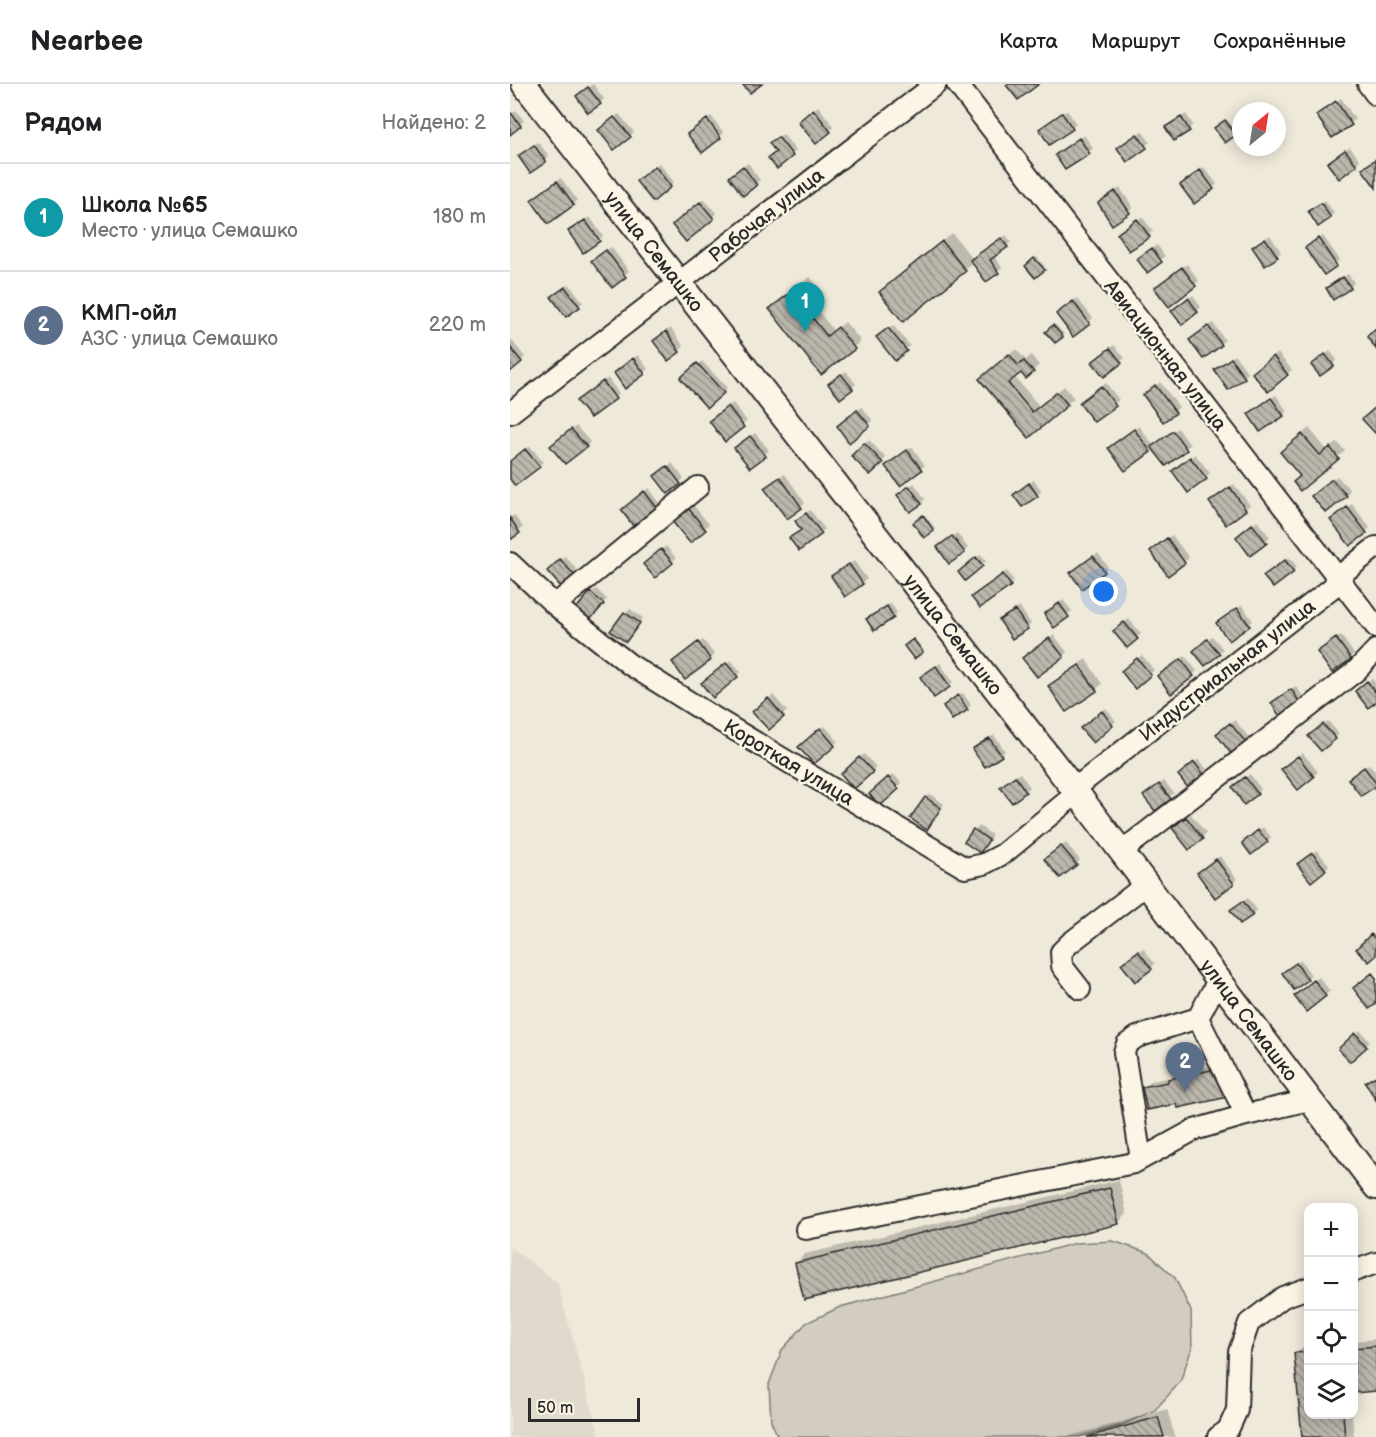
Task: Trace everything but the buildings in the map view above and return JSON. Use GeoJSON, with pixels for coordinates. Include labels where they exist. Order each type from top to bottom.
{"type":"FeatureCollection","features":[{"type":"Feature","properties":{"kind":"main road","name":"улица Семашко"},"geometry":{"type":"LineString","coordinates":[[524,84],[1076,791],[1376,1187]]}},
{"type":"Feature","properties":{"kind":"street","name":"Рабочая улица"},"geometry":{"type":"LineString","coordinates":[[510,413],[936,84]]}},
{"type":"Feature","properties":{"kind":"street","name":"Авиационная улица"},"geometry":{"type":"LineString","coordinates":[[957,84],[1376,627]]}},
{"type":"Feature","properties":{"kind":"street"},"geometry":{"type":"LineString","coordinates":[[1368,84],[1376,95]]}},
{"type":"Feature","properties":{"kind":"street"},"geometry":{"type":"LineString","coordinates":[[555,605],[698,487]]}},
{"type":"Feature","properties":{"kind":"street","name":"Индустриальная улица"},"geometry":{"type":"LineString","coordinates":[[1076,791],[1333,587],[1338,577],[1376,548]]}},
{"type":"Feature","properties":{"kind":"street","name":"Короткая улица"},"geometry":{"type":"LineString","coordinates":[[510,563],[555,605],[629,664],[965,868],[984,864],[1003,854],[1076,791]]}},
{"type":"Feature","properties":{"kind":"street"},"geometry":{"type":"LineString","coordinates":[[1122,851],[1356,671],[1376,650]]}},
{"type":"Feature","properties":{"kind":"street"},"geometry":{"type":"LineString","coordinates":[[1080,989],[1062,966],[1061,952],[1147,884]]}},
{"type":"Feature","properties":{"kind":"street"},"geometry":{"type":"LineString","coordinates":[[1141,1159],[1124,1052],[1127,1044],[1137,1037],[1198,1018],[1218,980]]}},
{"type":"Feature","properties":{"kind":"street"},"geometry":{"type":"LineString","coordinates":[[1198,1018],[1246,1115]]}},
{"type":"Feature","properties":{"kind":"street"},"geometry":{"type":"LineString","coordinates":[[806,1229],[1134,1163],[1194,1130],[1309,1100]]}},
{"type":"Feature","properties":{"kind":"street"},"geometry":{"type":"LineString","coordinates":[[1358,1269],[1376,1263]]}},
{"type":"Feature","properties":{"kind":"street"},"geometry":{"type":"LineString","coordinates":[[1218,1437],[1228,1430],[1237,1410],[1239,1352],[1249,1323],[1283,1297],[1304,1289]]}},
{"type":"Feature","properties":{"kind":"shaded area"},"geometry":{"type":"Polygon","coordinates":[[[1113,1241],[1148,1253],[1175,1278],[1191,1311],[1192,1348],[1180,1382],[1155,1410],[1122,1425],[1079,1437],[778,1437],[771,1421],[769,1384],[782,1350],[806,1323],[840,1307],[1076,1243],[1113,1241]]]}},
{"type":"Feature","properties":{"kind":"shaded area"},"geometry":{"type":"Polygon","coordinates":[[[510,1247],[557,1282],[600,1437],[510,1437],[510,1247]]]}},
{"type":"Feature","properties":{"kind":"place","name":"Школа №65"},"geometry":{"type":"Point","coordinates":[805,332]}},
{"type":"Feature","properties":{"kind":"place","name":"КМП-ойл"},"geometry":{"type":"Point","coordinates":[1185,1092]}}]}
